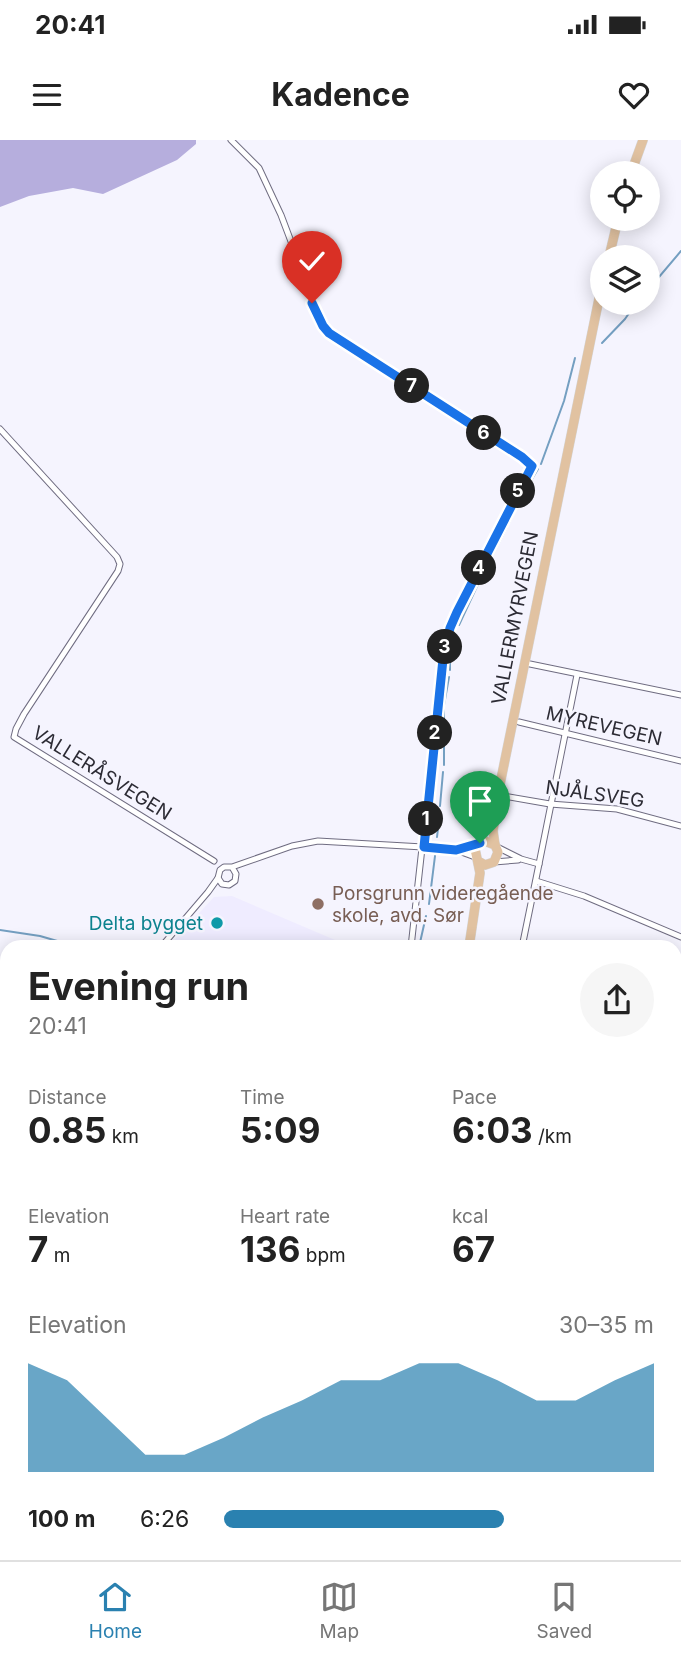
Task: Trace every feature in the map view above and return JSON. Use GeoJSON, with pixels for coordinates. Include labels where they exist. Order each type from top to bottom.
{"type":"FeatureCollection","features":[{"type":"Feature","properties":{"kind":"main road"},"geometry":{"type":"LineString","coordinates":[[635,161],[643,140]]}},
{"type":"Feature","properties":{"kind":"main road","name":"VALLERMYRVEGEN"},"geometry":{"type":"LineString","coordinates":[[496,846],[494,831],[596,315]]}},
{"type":"Feature","properties":{"kind":"main road","name":"VALLERMYRVEGEN"},"geometry":{"type":"LineString","coordinates":[[479,844],[501,795]]}},
{"type":"Feature","properties":{"kind":"main road"},"geometry":{"type":"LineString","coordinates":[[471,940],[479,879],[474,852],[479,844],[488,841],[496,846],[498,855],[484,880],[471,940]]}},
{"type":"Feature","properties":{"kind":"main road"},"geometry":{"type":"LineString","coordinates":[[476,859],[485,865],[493,862]]}},
{"type":"Feature","properties":{"kind":"street"},"geometry":{"type":"LineString","coordinates":[[231,140],[259,168],[281,215],[323,326],[329,333],[532,466],[467,590],[447,639],[412,940]]}},
{"type":"Feature","properties":{"kind":"street","name":"VALLERÅSVEGEN"},"geometry":{"type":"LineString","coordinates":[[0,429],[117,556],[120,564],[24,714],[14,737],[214,861]]}},
{"type":"Feature","properties":{"kind":"street"},"geometry":{"type":"LineString","coordinates":[[530,664],[681,695]]}},
{"type":"Feature","properties":{"kind":"street"},"geometry":{"type":"LineString","coordinates":[[523,940],[577,675]]}},
{"type":"Feature","properties":{"kind":"street","name":"MYREVEGEN"},"geometry":{"type":"LineString","coordinates":[[519,722],[681,761]]}},
{"type":"Feature","properties":{"kind":"street","name":"NJÅLSVEG"},"geometry":{"type":"LineString","coordinates":[[501,795],[550,804],[617,809],[681,826]]}},
{"type":"Feature","properties":{"kind":"street"},"geometry":{"type":"LineString","coordinates":[[167,940],[208,892],[222,868],[247,863],[282,849],[318,841],[344,841],[456,850],[476,859]]}},
{"type":"Feature","properties":{"kind":"street"},"geometry":{"type":"LineString","coordinates":[[456,850],[479,844]]}},
{"type":"Feature","properties":{"kind":"street"},"geometry":{"type":"LineString","coordinates":[[496,846],[521,859],[539,864]]}},
{"type":"Feature","properties":{"kind":"street"},"geometry":{"type":"LineString","coordinates":[[493,862],[521,859]]}},
{"type":"Feature","properties":{"kind":"street"},"geometry":{"type":"LineString","coordinates":[[236,874],[247,863]]}},
{"type":"Feature","properties":{"kind":"street"},"geometry":{"type":"LineString","coordinates":[[208,892],[235,881],[233,867]]}},
{"type":"Feature","properties":{"kind":"street"},"geometry":{"type":"LineString","coordinates":[[218,878],[226,885]]}},
{"type":"Feature","properties":{"kind":"street"},"geometry":{"type":"LineString","coordinates":[[536,881],[584,896],[681,937]]}},
{"type":"Feature","properties":{"kind":"shaded area"},"geometry":{"type":"Polygon","coordinates":[[[0,140],[196,140],[196,144],[177,160],[103,194],[73,188],[29,196],[0,207],[0,140]]]}},
{"type":"Feature","properties":{"kind":"shaded area"},"geometry":{"type":"Polygon","coordinates":[[[232,896],[335,940],[174,940],[214,897],[232,896]]]}},
{"type":"Feature","properties":{"kind":"waterway"},"geometry":{"type":"LineString","coordinates":[[660,276],[681,251]]}},
{"type":"Feature","properties":{"kind":"waterway"},"geometry":{"type":"LineString","coordinates":[[602,343],[628,315]]}},
{"type":"Feature","properties":{"kind":"waterway"},"geometry":{"type":"LineString","coordinates":[[541,464],[564,401],[575,358]]}},
{"type":"Feature","properties":{"kind":"waterway"},"geometry":{"type":"LineString","coordinates":[[529,484],[538,469]]}},
{"type":"Feature","properties":{"kind":"waterway"},"geometry":{"type":"LineString","coordinates":[[509,523],[526,489]]}},
{"type":"Feature","properties":{"kind":"waterway"},"geometry":{"type":"LineString","coordinates":[[489,562],[507,527]]}},
{"type":"Feature","properties":{"kind":"waterway"},"geometry":{"type":"LineString","coordinates":[[459,625],[486,567]]}},
{"type":"Feature","properties":{"kind":"waterway"},"geometry":{"type":"LineString","coordinates":[[450,670],[450,653],[455,635]]}},
{"type":"Feature","properties":{"kind":"waterway"},"geometry":{"type":"LineString","coordinates":[[444,765],[444,705],[449,677]]}},
{"type":"Feature","properties":{"kind":"waterway"},"geometry":{"type":"LineString","coordinates":[[440,806],[443,772]]}},
{"type":"Feature","properties":{"kind":"waterway"},"geometry":{"type":"LineString","coordinates":[[437,837],[440,812]]}},
{"type":"Feature","properties":{"kind":"waterway"},"geometry":{"type":"LineString","coordinates":[[429,904],[435,856]]}},
{"type":"Feature","properties":{"kind":"waterway"},"geometry":{"type":"LineString","coordinates":[[421,940],[426,916]]}},
{"type":"Feature","properties":{"kind":"waterway"},"geometry":{"type":"LineString","coordinates":[[0,930],[54,940]]}},
{"type":"Feature","properties":{"kind":"place","name":"Porsgrunn videregående skole, avd. Sør"},"geometry":{"type":"Point","coordinates":[318,904]}},
{"type":"Feature","properties":{"kind":"place","name":"Delta bygget"},"geometry":{"type":"Point","coordinates":[217,923]}},
{"type":"Feature","properties":{"kind":"route"},"geometry":{"type":"LineString","coordinates":[[312,303],[329,333],[532,466],[457,612],[450,628],[443,659],[424,847],[456,850],[480,843]]}}]}
